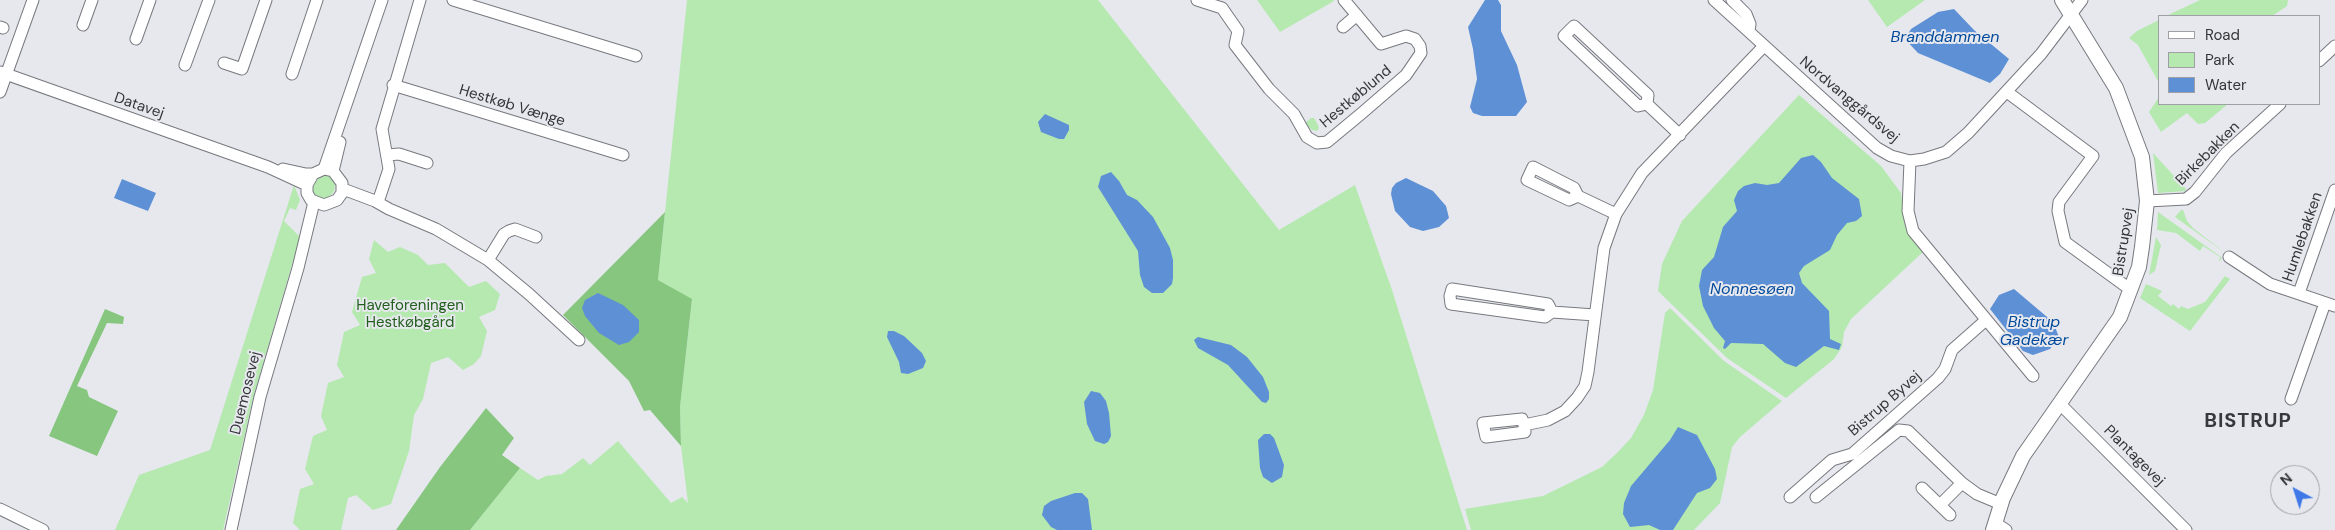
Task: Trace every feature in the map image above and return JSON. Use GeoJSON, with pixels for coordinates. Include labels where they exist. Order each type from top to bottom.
{"type":"FeatureCollection","features":[{"type":"Feature","properties":{"kind":"main road","name":"Bistrupvej"},"geometry":{"type":"LineString","coordinates":[[1998,528],[2001,504],[2023,456],[2112,331],[2131,290],[2140,260],[2147,200],[2142,157],[2116,88],[2062,0]]}},
{"type":"Feature","properties":{"kind":"street"},"geometry":{"type":"LineString","coordinates":[[0,92],[3,73],[33,0]]}},
{"type":"Feature","properties":{"kind":"street"},"geometry":{"type":"LineString","coordinates":[[83,25],[92,0]]}},
{"type":"Feature","properties":{"kind":"street"},"geometry":{"type":"LineString","coordinates":[[136,39],[150,0]]}},
{"type":"Feature","properties":{"kind":"street"},"geometry":{"type":"LineString","coordinates":[[185,65],[209,0]]}},
{"type":"Feature","properties":{"kind":"street"},"geometry":{"type":"LineString","coordinates":[[224,63],[242,69],[266,0]]}},
{"type":"Feature","properties":{"kind":"street"},"geometry":{"type":"LineString","coordinates":[[292,74],[317,0]]}},
{"type":"Feature","properties":{"kind":"street"},"geometry":{"type":"LineString","coordinates":[[328,170],[382,0]]}},
{"type":"Feature","properties":{"kind":"street"},"geometry":{"type":"LineString","coordinates":[[378,202],[389,169],[382,129],[393,85],[420,0]]}},
{"type":"Feature","properties":{"kind":"street"},"geometry":{"type":"LineString","coordinates":[[453,0],[636,56]]}},
{"type":"Feature","properties":{"kind":"street","name":"Hestkøblund"},"geometry":{"type":"LineString","coordinates":[[1197,0],[1222,8],[1238,31],[1235,45],[1269,89],[1294,114],[1307,137],[1317,143],[1327,142],[1406,75],[1421,53],[1420,46],[1415,40],[1406,36],[1381,44],[1344,0]]}},
{"type":"Feature","properties":{"kind":"street","name":"Nordvanggårdsvej"},"geometry":{"type":"LineString","coordinates":[[1714,0],[1877,148],[1892,156],[1910,161]]}},
{"type":"Feature","properties":{"kind":"street","name":"Nordvanggårdsvej"},"geometry":{"type":"LineString","coordinates":[[1732,0],[1746,14],[1750,24],[1749,31]]}},
{"type":"Feature","properties":{"kind":"street"},"geometry":{"type":"LineString","coordinates":[[2033,376],[1913,231],[1908,211],[1910,161],[1946,152],[1968,133],[2041,54],[2082,0]]}},
{"type":"Feature","properties":{"kind":"street"},"geometry":{"type":"LineString","coordinates":[[1342,27],[1357,16]]}},
{"type":"Feature","properties":{"kind":"street"},"geometry":{"type":"LineString","coordinates":[[1574,26],[1648,95],[1647,104],[1638,106],[1564,36],[1574,26]]}},
{"type":"Feature","properties":{"kind":"street"},"geometry":{"type":"LineString","coordinates":[[1524,425],[1548,420],[1564,411],[1577,398],[1584,386],[1588,372],[1604,248],[1616,214],[1628,192],[1642,173],[1764,46]]}},
{"type":"Feature","properties":{"kind":"street"},"geometry":{"type":"LineString","coordinates":[[2320,60],[2335,46]]}},
{"type":"Feature","properties":{"kind":"street","name":"Datavej"},"geometry":{"type":"LineString","coordinates":[[3,73],[268,167],[307,185]]}},
{"type":"Feature","properties":{"kind":"street","name":"Hestkøb Vænge"},"geometry":{"type":"LineString","coordinates":[[393,85],[623,156]]}},
{"type":"Feature","properties":{"kind":"street"},"geometry":{"type":"LineString","coordinates":[[2007,92],[2093,156],[2058,202],[2058,212],[2066,242],[2131,290]]}},
{"type":"Feature","properties":{"kind":"street"},"geometry":{"type":"LineString","coordinates":[[1647,104],[1680,135]]}},
{"type":"Feature","properties":{"kind":"street","name":"Birkebakken"},"geometry":{"type":"LineString","coordinates":[[2147,200],[2186,199],[2195,192],[2226,153],[2279,105]]}},
{"type":"Feature","properties":{"kind":"street"},"geometry":{"type":"LineString","coordinates":[[387,155],[399,154],[427,163]]}},
{"type":"Feature","properties":{"kind":"street","name":"Datavej"},"geometry":{"type":"LineString","coordinates":[[268,167],[313,174]]}},
{"type":"Feature","properties":{"kind":"street"},"geometry":{"type":"LineString","coordinates":[[328,170],[340,178],[342,192],[334,203],[319,204],[307,193],[307,185],[313,174],[328,170]]}},
{"type":"Feature","properties":{"kind":"street","name":"Humlebakken"},"geometry":{"type":"LineString","coordinates":[[2299,293],[2335,190]]}},
{"type":"Feature","properties":{"kind":"street"},"geometry":{"type":"LineString","coordinates":[[342,192],[378,202],[388,209],[436,229],[488,260],[529,294],[578,340]]}},
{"type":"Feature","properties":{"kind":"street"},"geometry":{"type":"LineString","coordinates":[[342,192],[378,209],[388,209]]}},
{"type":"Feature","properties":{"kind":"street"},"geometry":{"type":"LineString","coordinates":[[1578,196],[1616,214]]}},
{"type":"Feature","properties":{"kind":"street","name":"Duemosevej"},"geometry":{"type":"LineString","coordinates":[[231,529],[260,397],[319,204]]}},
{"type":"Feature","properties":{"kind":"street"},"geometry":{"type":"LineString","coordinates":[[488,260],[504,234],[509,231],[515,229],[536,237]]}},
{"type":"Feature","properties":{"kind":"street"},"geometry":{"type":"LineString","coordinates":[[2229,257],[2270,284],[2330,305],[2291,399]]}},
{"type":"Feature","properties":{"kind":"street"},"geometry":{"type":"LineString","coordinates":[[1552,312],[1548,304],[1452,290],[1450,296],[1451,304],[1545,317],[1552,312],[1595,315]]}},
{"type":"Feature","properties":{"kind":"street","name":"Bistrup Byvej"},"geometry":{"type":"LineString","coordinates":[[1790,496],[1832,460],[1852,454],[1938,378],[1945,369],[1952,350],[1986,320]]}},
{"type":"Feature","properties":{"kind":"street","name":"Plantagevej"},"geometry":{"type":"LineString","coordinates":[[2060,404],[2186,530]]}},
{"type":"Feature","properties":{"kind":"street"},"geometry":{"type":"LineString","coordinates":[[1816,497],[1899,430],[1908,431],[1962,483],[1977,494],[2001,504]]}},
{"type":"Feature","properties":{"kind":"street"},"geometry":{"type":"LineString","coordinates":[[1940,505],[1962,483]]}},
{"type":"Feature","properties":{"kind":"street"},"geometry":{"type":"LineString","coordinates":[[1922,488],[1950,516]]}},
{"type":"Feature","properties":{"kind":"street"},"geometry":{"type":"LineString","coordinates":[[0,509],[43,530]]}},
{"type":"Feature","properties":{"kind":"green space"},"geometry":{"type":"Polygon","coordinates":[[[687,0],[1098,0],[1279,230],[1355,185],[1392,290],[1467,530],[470,530],[520,468],[538,480],[546,476],[562,474],[583,458],[590,465],[618,441],[671,503],[682,497],[688,503],[681,446],[680,407],[692,300],[658,280],[687,0]]]}},
{"type":"Feature","properties":{"kind":"green space"},"geometry":{"type":"Polygon","coordinates":[[[1257,0],[1333,0],[1334,1],[1280,32],[1257,0]]]}},
{"type":"Feature","properties":{"kind":"green space"},"geometry":{"type":"Polygon","coordinates":[[[1868,0],[1925,0],[1887,27],[1868,0]]]}},
{"type":"Feature","properties":{"kind":"green space"},"geometry":{"type":"Polygon","coordinates":[[[2200,0],[2288,0],[2287,6],[2274,15],[2168,15],[2200,0]]]}},
{"type":"Feature","properties":{"kind":"green space"},"geometry":{"type":"Polygon","coordinates":[[[2158,20],[2158,81],[2138,45],[2129,38],[2137,31],[2158,20]]]}},
{"type":"Feature","properties":{"kind":"green space"},"geometry":{"type":"Polygon","coordinates":[[[1799,95],[1881,166],[1901,193],[1904,220],[1914,240],[1923,252],[1851,319],[1844,332],[1842,347],[1834,359],[1786,398],[1727,358],[1658,291],[1662,264],[1682,221],[1799,95]]]}},
{"type":"Feature","properties":{"kind":"green space"},"geometry":{"type":"Polygon","coordinates":[[[2158,98],[2158,105],[2227,105],[2205,123],[2198,124],[2187,113],[2161,132],[2149,112],[2158,98]]]}},
{"type":"Feature","properties":{"kind":"green space"},"geometry":{"type":"Polygon","coordinates":[[[1314,118],[1317,123],[1319,128],[1317,131],[1312,130],[1305,123],[1314,118]]]}},
{"type":"Feature","properties":{"kind":"green space"},"geometry":{"type":"Polygon","coordinates":[[[2153,153],[2186,189],[2185,191],[2158,193],[2153,153]]]}},
{"type":"Feature","properties":{"kind":"green space"},"geometry":{"type":"Polygon","coordinates":[[[323,174],[328,175],[334,181],[334,191],[328,197],[323,198],[318,197],[312,191],[311,186],[312,181],[318,175],[323,174]]]}},
{"type":"Feature","properties":{"kind":"green space"},"geometry":{"type":"Polygon","coordinates":[[[294,185],[300,200],[296,210],[290,208],[284,221],[300,237],[253,398],[223,530],[115,530],[139,475],[210,450],[294,185]]]}},
{"type":"Feature","properties":{"kind":"green space"},"geometry":{"type":"Polygon","coordinates":[[[2183,210],[2187,221],[2193,228],[2224,252],[2175,217],[2183,210]]]}},
{"type":"Feature","properties":{"kind":"green space"},"geometry":{"type":"Polygon","coordinates":[[[665,212],[658,280],[692,299],[680,407],[681,446],[650,410],[644,411],[629,381],[563,315],[665,212]]]}},
{"type":"Feature","properties":{"kind":"green space"},"geometry":{"type":"Polygon","coordinates":[[[2158,212],[2221,257],[2219,262],[2220,257],[2203,246],[2200,251],[2176,233],[2157,230],[2158,212]]]}},
{"type":"Feature","properties":{"kind":"green space"},"geometry":{"type":"Polygon","coordinates":[[[2156,237],[2161,245],[2155,271],[2149,275],[2156,237]]]}},
{"type":"Feature","properties":{"kind":"green space","name":"Haveforeningen Hestkøbgård"},"geometry":{"type":"Polygon","coordinates":[[[374,240],[388,252],[400,247],[418,255],[428,265],[445,263],[469,287],[486,281],[500,294],[495,310],[479,317],[487,331],[481,356],[474,364],[463,370],[448,357],[431,363],[423,399],[414,415],[409,451],[391,504],[373,510],[356,495],[348,498],[341,530],[300,530],[293,523],[300,489],[314,484],[305,469],[313,436],[327,430],[321,416],[328,383],[344,377],[337,365],[344,332],[360,325],[352,312],[362,277],[376,273],[369,259],[374,240]]]}},
{"type":"Feature","properties":{"kind":"green space"},"geometry":{"type":"Polygon","coordinates":[[[2225,276],[2230,279],[2190,331],[2140,298],[2146,284],[2162,291],[2158,296],[2171,306],[2173,304],[2179,309],[2181,306],[2188,309],[2205,302],[2225,276]]]}},
{"type":"Feature","properties":{"kind":"green space"},"geometry":{"type":"Polygon","coordinates":[[[1670,308],[1724,361],[1782,401],[1740,437],[1732,447],[1720,503],[1694,530],[1471,530],[1465,509],[1543,496],[1602,467],[1631,438],[1644,415],[1653,390],[1665,313],[1670,308]]]}},
{"type":"Feature","properties":{"kind":"green space"},"geometry":{"type":"Polygon","coordinates":[[[105,309],[124,317],[123,324],[107,323],[77,386],[87,390],[89,397],[118,411],[97,456],[49,436],[105,309]]]}},
{"type":"Feature","properties":{"kind":"green space"},"geometry":{"type":"Polygon","coordinates":[[[486,408],[514,438],[502,455],[520,468],[470,530],[396,530],[440,467],[486,408]]]}},
{"type":"Feature","properties":{"kind":"water"},"geometry":{"type":"Polygon","coordinates":[[[1485,0],[1498,0],[1501,5],[1501,31],[1517,65],[1527,102],[1516,116],[1482,116],[1473,113],[1470,107],[1477,79],[1468,27],[1485,0]]]}},
{"type":"Feature","properties":{"kind":"water","name":"Branddammen"},"geometry":{"type":"Polygon","coordinates":[[[1954,9],[1974,30],[2009,59],[2000,74],[1990,83],[1918,53],[1905,39],[1911,29],[1938,12],[1954,9]]]}},
{"type":"Feature","properties":{"kind":"water"},"geometry":{"type":"Polygon","coordinates":[[[1045,114],[1069,125],[1069,130],[1064,139],[1041,132],[1038,122],[1045,114]]]}},
{"type":"Feature","properties":{"kind":"water","name":"Nonnesøen"},"geometry":{"type":"Polygon","coordinates":[[[1813,155],[1821,162],[1832,178],[1859,199],[1862,216],[1856,221],[1847,223],[1837,235],[1830,250],[1804,266],[1799,273],[1802,283],[1829,311],[1830,339],[1841,344],[1839,350],[1824,346],[1796,367],[1785,363],[1763,344],[1731,343],[1725,349],[1723,348],[1725,341],[1714,328],[1703,306],[1699,286],[1702,270],[1714,257],[1723,227],[1737,211],[1734,200],[1738,191],[1744,186],[1755,183],[1767,185],[1779,183],[1801,158],[1813,155]]]}},
{"type":"Feature","properties":{"kind":"water"},"geometry":{"type":"Polygon","coordinates":[[[1111,172],[1127,195],[1137,200],[1153,217],[1170,248],[1173,260],[1173,278],[1172,284],[1163,293],[1152,293],[1144,287],[1140,275],[1138,251],[1098,187],[1101,176],[1111,172]]]}},
{"type":"Feature","properties":{"kind":"water"},"geometry":{"type":"Polygon","coordinates":[[[1406,178],[1433,191],[1446,206],[1449,218],[1439,227],[1423,231],[1410,227],[1395,211],[1391,194],[1392,188],[1396,183],[1406,178]]]}},
{"type":"Feature","properties":{"kind":"water"},"geometry":{"type":"Polygon","coordinates":[[[122,179],[156,193],[148,211],[114,198],[122,179]]]}},
{"type":"Feature","properties":{"kind":"water","name":"Bistrup Gadekær"},"geometry":{"type":"Polygon","coordinates":[[[2014,289],[2053,322],[2059,337],[2050,349],[2033,355],[2023,351],[1990,309],[1999,295],[2014,289]]]}},
{"type":"Feature","properties":{"kind":"water"},"geometry":{"type":"Polygon","coordinates":[[[598,293],[623,305],[639,320],[639,332],[629,342],[619,345],[599,333],[585,316],[582,308],[585,300],[598,293]]]}},
{"type":"Feature","properties":{"kind":"water"},"geometry":{"type":"Polygon","coordinates":[[[888,331],[894,331],[904,336],[922,353],[926,361],[923,368],[908,374],[901,373],[899,362],[887,337],[888,331]]]}},
{"type":"Feature","properties":{"kind":"water"},"geometry":{"type":"Polygon","coordinates":[[[1198,337],[1231,345],[1247,357],[1263,377],[1269,392],[1269,399],[1266,403],[1262,402],[1228,365],[1198,348],[1194,340],[1198,337]]]}},
{"type":"Feature","properties":{"kind":"water"},"geometry":{"type":"Polygon","coordinates":[[[1091,391],[1100,393],[1106,401],[1109,413],[1111,436],[1108,442],[1104,444],[1095,441],[1087,424],[1084,402],[1091,391]]]}},
{"type":"Feature","properties":{"kind":"water"},"geometry":{"type":"Polygon","coordinates":[[[1678,427],[1697,435],[1715,469],[1717,479],[1710,488],[1697,493],[1673,530],[1660,530],[1649,525],[1630,527],[1623,514],[1624,503],[1631,486],[1670,440],[1678,427]]]}},
{"type":"Feature","properties":{"kind":"water"},"geometry":{"type":"Polygon","coordinates":[[[1264,434],[1270,434],[1274,438],[1284,465],[1282,477],[1272,483],[1263,477],[1260,468],[1258,440],[1264,434]]]}},
{"type":"Feature","properties":{"kind":"water"},"geometry":{"type":"Polygon","coordinates":[[[1075,493],[1082,493],[1088,499],[1092,530],[1057,530],[1051,527],[1042,515],[1044,506],[1051,501],[1075,493]]]}},
{"type":"Feature","properties":{"kind":"district","name":"BISTRUP"},"geometry":{"type":"Point","coordinates":[2248,422]}}]}
